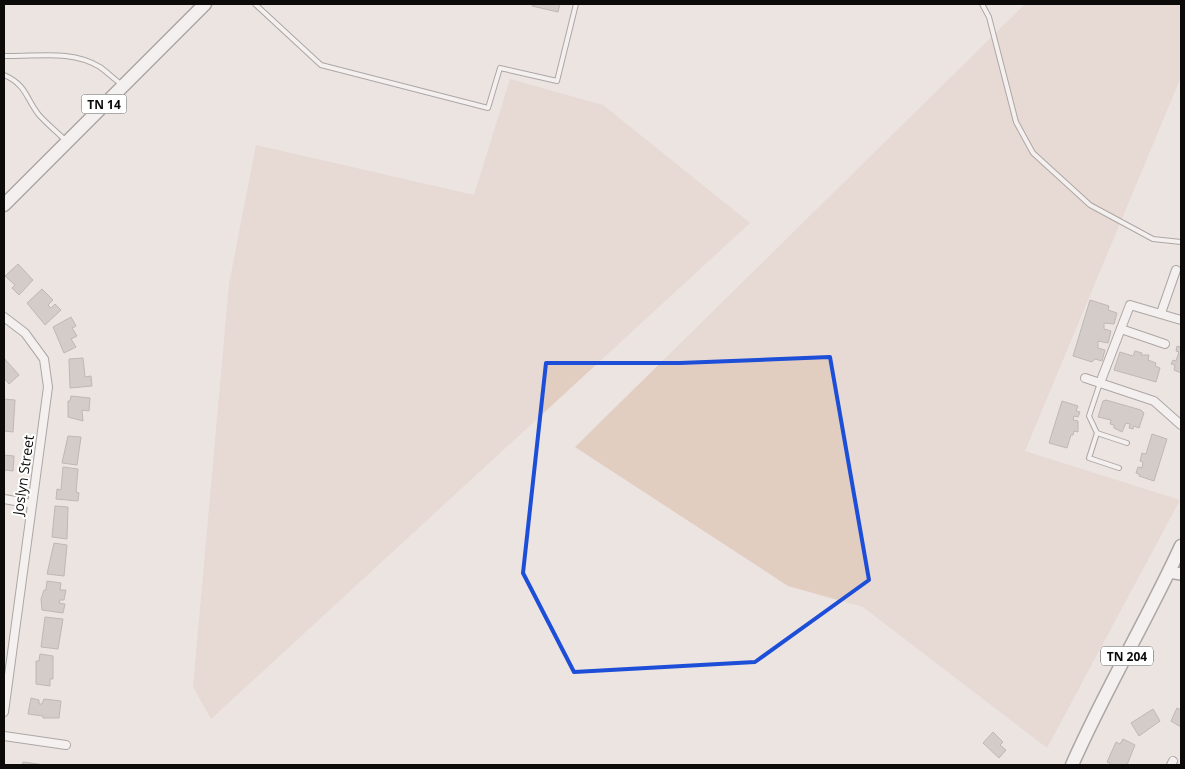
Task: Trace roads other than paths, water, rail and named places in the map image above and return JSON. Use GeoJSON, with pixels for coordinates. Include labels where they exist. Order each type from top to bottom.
{"type":"FeatureCollection","features":[{"type":"Feature","properties":{"kind":"main road","name":"TN 14"},"geometry":{"type":"LineString","coordinates":[[4,205],[205,4]]}},
{"type":"Feature","properties":{"kind":"main road","name":"TN 204"},"geometry":{"type":"LineString","coordinates":[[1072,765],[1092,721],[1175,573],[1181,546]]}},
{"type":"Feature","properties":{"kind":"street"},"geometry":{"type":"LineString","coordinates":[[1161,313],[1176,270]]}},
{"type":"Feature","properties":{"kind":"street"},"geometry":{"type":"LineString","coordinates":[[1100,383],[1130,305],[1181,320]]}},
{"type":"Feature","properties":{"kind":"street","name":"Joslyn Street"},"geometry":{"type":"LineString","coordinates":[[4,317],[26,333],[44,359],[48,387],[4,712]]}},
{"type":"Feature","properties":{"kind":"street"},"geometry":{"type":"LineString","coordinates":[[1121,329],[1165,344]]}},
{"type":"Feature","properties":{"kind":"street"},"geometry":{"type":"LineString","coordinates":[[1084,378],[1154,400],[1181,425]]}},
{"type":"Feature","properties":{"kind":"street"},"geometry":{"type":"LineString","coordinates":[[4,499],[32,504]]}},
{"type":"Feature","properties":{"kind":"street"},"geometry":{"type":"LineString","coordinates":[[4,736],[66,745]]}},
{"type":"Feature","properties":{"kind":"lane"},"geometry":{"type":"LineString","coordinates":[[255,4],[321,65],[488,108],[500,68],[557,81],[576,4]]}},
{"type":"Feature","properties":{"kind":"lane"},"geometry":{"type":"LineString","coordinates":[[982,4],[989,17],[1016,122],[1033,153],[1090,205],[1153,239],[1181,242]]}},
{"type":"Feature","properties":{"kind":"lane"},"geometry":{"type":"LineString","coordinates":[[4,56],[67,55],[100,67],[123,86]]}},
{"type":"Feature","properties":{"kind":"lane"},"geometry":{"type":"LineString","coordinates":[[4,75],[25,90],[38,114],[67,142]]}},
{"type":"Feature","properties":{"kind":"lane"},"geometry":{"type":"LineString","coordinates":[[1100,383],[1089,416],[1097,432],[1127,443]]}},
{"type":"Feature","properties":{"kind":"lane"},"geometry":{"type":"LineString","coordinates":[[1097,432],[1089,458],[1120,468]]}}]}
